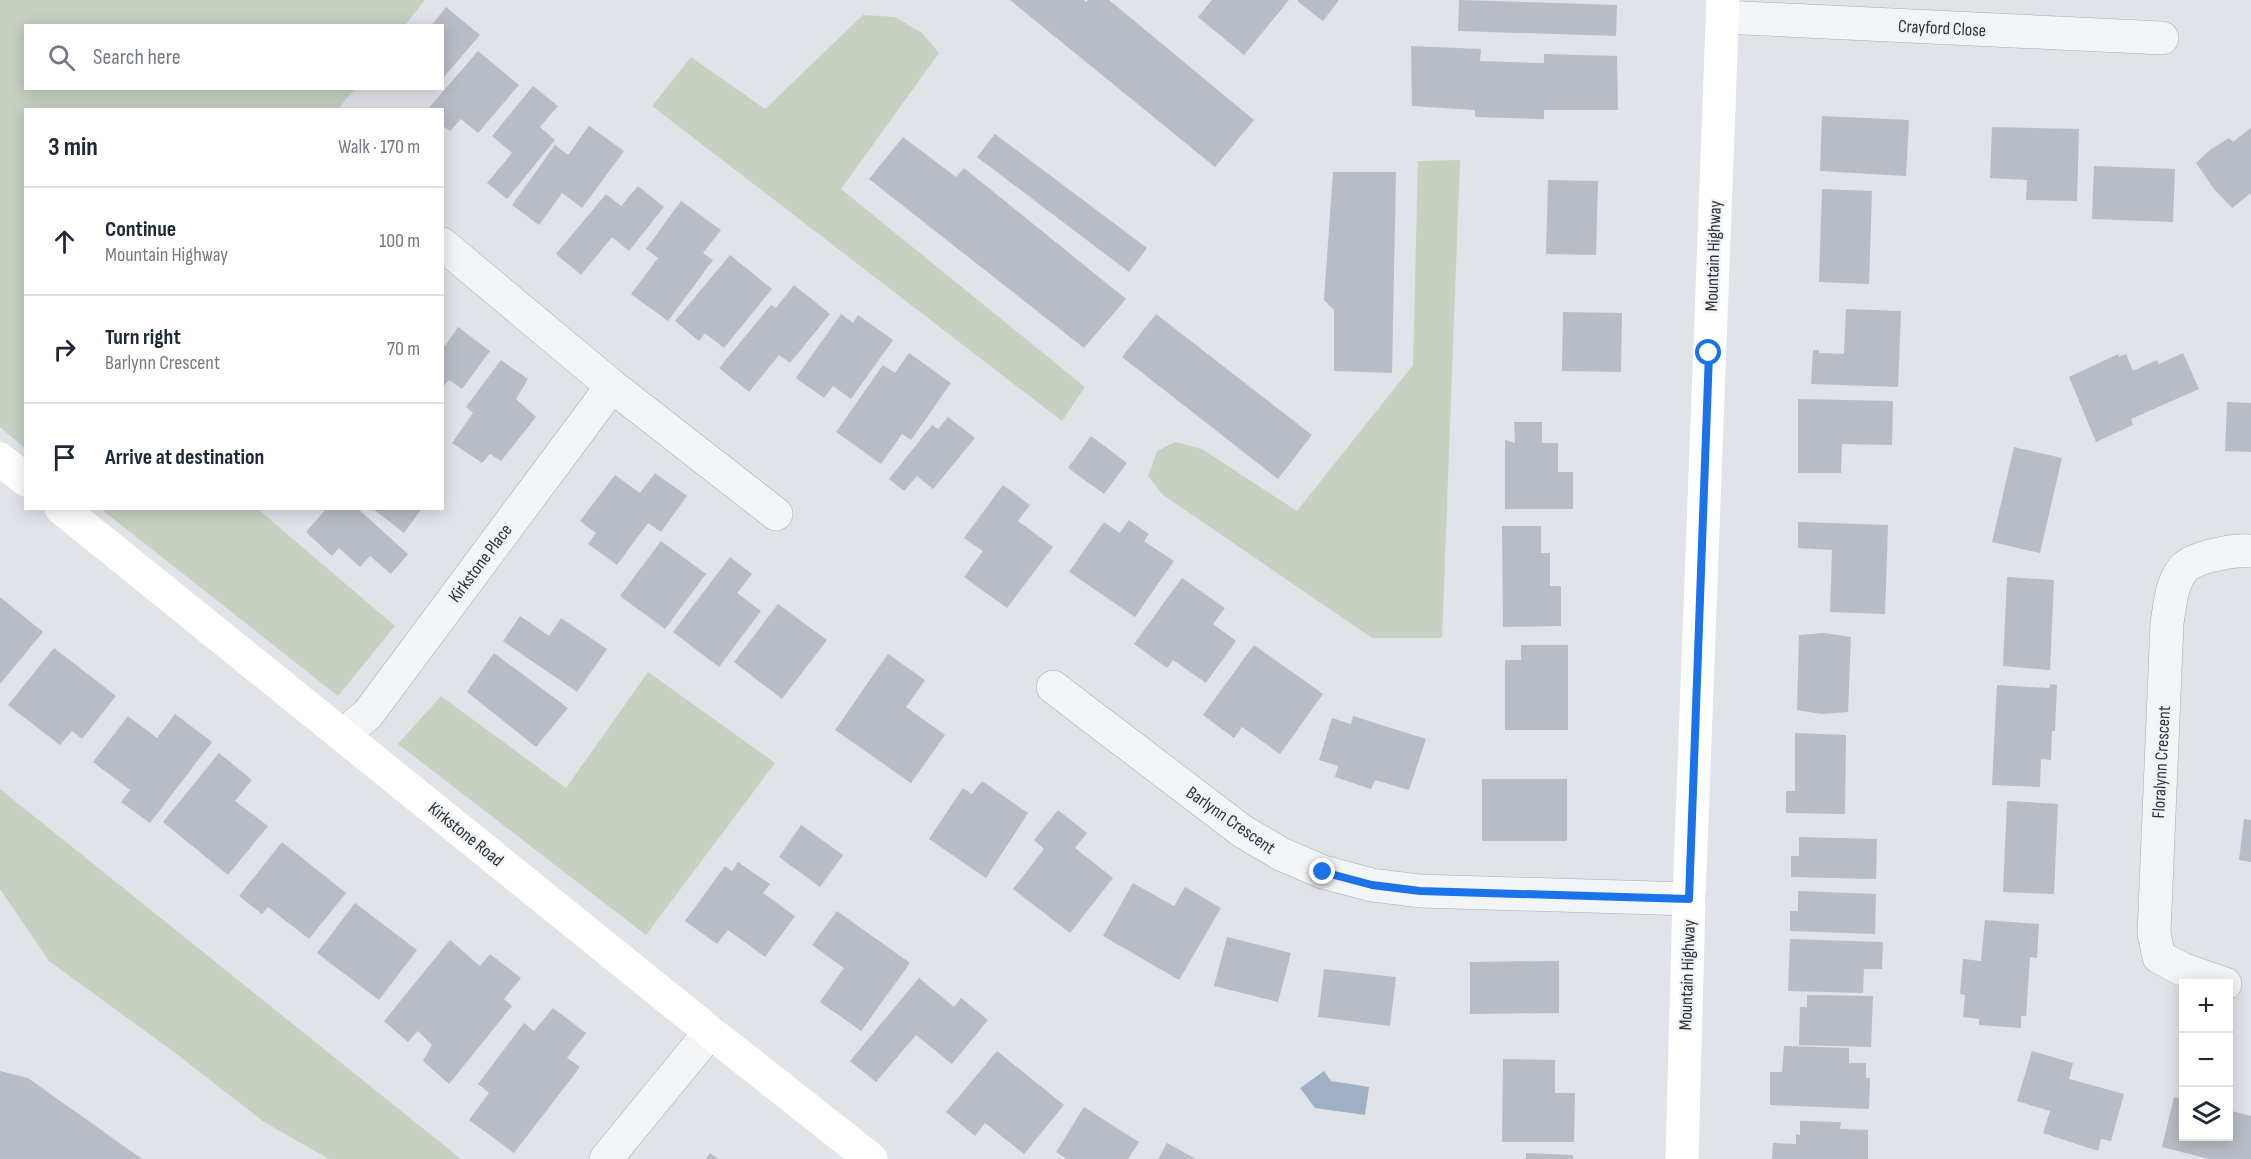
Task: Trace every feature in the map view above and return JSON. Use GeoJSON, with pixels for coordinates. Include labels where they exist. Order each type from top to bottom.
{"type":"FeatureCollection","features":[{"type":"Feature","properties":{"kind":"main road","name":"Mountain Highway"},"geometry":{"type":"LineString","coordinates":[[1682,1159],[1689,899],[1723,9]]}},
{"type":"Feature","properties":{"kind":"main road"},"geometry":{"type":"LineString","coordinates":[[0,459],[24,478]]}},
{"type":"Feature","properties":{"kind":"main road","name":"Kirkstone Road"},"geometry":{"type":"LineString","coordinates":[[63,510],[710,1032],[871,1159]]}},
{"type":"Feature","properties":{"kind":"street","name":"Crayford Close"},"geometry":{"type":"LineString","coordinates":[[1723,9],[2162,38]]}},
{"type":"Feature","properties":{"kind":"street"},"geometry":{"type":"LineString","coordinates":[[444,246],[612,386],[776,514]]}},
{"type":"Feature","properties":{"kind":"street","name":"Kirkstone Place"},"geometry":{"type":"LineString","coordinates":[[343,735],[368,714],[612,386]]}},
{"type":"Feature","properties":{"kind":"street","name":"Floralynn Crescent"},"geometry":{"type":"LineString","coordinates":[[2212,979],[2182,969],[2159,957],[2154,933],[2167,624],[2172,592],[2184,568],[2207,557],[2240,550],[2251,551]]}},
{"type":"Feature","properties":{"kind":"street","name":"Barlynn Crescent"},"geometry":{"type":"LineString","coordinates":[[1053,687],[1242,831],[1281,854],[1323,872],[1372,885],[1420,891],[1689,899]]}},
{"type":"Feature","properties":{"kind":"street","name":"Floralynn Crescent"},"geometry":{"type":"LineString","coordinates":[[2233,986],[2251,993]]}},
{"type":"Feature","properties":{"kind":"street"},"geometry":{"type":"LineString","coordinates":[[606,1159],[710,1032]]}},
{"type":"Feature","properties":{"kind":"green space"},"geometry":{"type":"Polygon","coordinates":[[[0,0],[425,0],[406,24],[24,24],[24,90],[354,90],[339,108],[24,108],[24,447],[0,427],[0,0]]]}},
{"type":"Feature","properties":{"kind":"green space"},"geometry":{"type":"Polygon","coordinates":[[[863,15],[895,17],[922,33],[939,53],[841,189],[1085,387],[1062,421],[652,106],[691,57],[765,109],[863,15]]]}},
{"type":"Feature","properties":{"kind":"green space"},"geometry":{"type":"Polygon","coordinates":[[[1460,160],[1442,638],[1372,638],[1163,495],[1148,476],[1157,451],[1175,442],[1202,449],[1297,511],[1413,365],[1418,161],[1460,160]]]}},
{"type":"Feature","properties":{"kind":"green space"},"geometry":{"type":"Polygon","coordinates":[[[102,510],[260,510],[395,626],[338,696],[102,510]]]}},
{"type":"Feature","properties":{"kind":"green space"},"geometry":{"type":"Polygon","coordinates":[[[648,672],[775,763],[646,935],[398,744],[441,696],[566,788],[648,672]]]}},
{"type":"Feature","properties":{"kind":"green space"},"geometry":{"type":"Polygon","coordinates":[[[0,789],[461,1159],[329,1159],[264,1122],[174,1052],[49,961],[0,889],[0,789]]]}},
{"type":"Feature","properties":{"kind":"water"},"geometry":{"type":"Polygon","coordinates":[[[1324,1071],[1331,1081],[1369,1087],[1365,1115],[1315,1108],[1300,1088],[1324,1071]]]}},
{"type":"Feature","properties":{"kind":"building"},"geometry":{"type":"Polygon","coordinates":[[[1010,0],[1084,0],[1086,2],[1088,0],[1109,0],[1254,120],[1215,167],[1010,0]]]}},
{"type":"Feature","properties":{"kind":"building"},"geometry":{"type":"Polygon","coordinates":[[[1212,0],[1289,0],[1244,55],[1198,17],[1212,0]]]}},
{"type":"Feature","properties":{"kind":"building"},"geometry":{"type":"Polygon","coordinates":[[[1298,0],[1339,0],[1323,21],[1298,0]]]}},
{"type":"Feature","properties":{"kind":"building"},"geometry":{"type":"Polygon","coordinates":[[[1459,0],[1617,5],[1616,36],[1458,31],[1459,0]]]}},
{"type":"Feature","properties":{"kind":"building"},"geometry":{"type":"Polygon","coordinates":[[[446,7],[480,35],[444,77],[444,24],[433,24],[446,7]]]}},
{"type":"Feature","properties":{"kind":"building"},"geometry":{"type":"Polygon","coordinates":[[[1411,46],[1481,49],[1480,61],[1544,63],[1544,54],[1617,56],[1618,110],[1544,110],[1544,119],[1475,117],[1475,110],[1412,106],[1411,46]]]}},
{"type":"Feature","properties":{"kind":"building"},"geometry":{"type":"Polygon","coordinates":[[[478,51],[519,85],[478,133],[461,119],[450,131],[444,126],[444,108],[429,108],[478,51]]]}},
{"type":"Feature","properties":{"kind":"building"},"geometry":{"type":"Polygon","coordinates":[[[533,86],[558,106],[540,127],[555,140],[507,199],[487,183],[512,153],[492,136],[533,86]]]}},
{"type":"Feature","properties":{"kind":"building"},"geometry":{"type":"Polygon","coordinates":[[[1822,116],[1909,120],[1906,176],[1820,171],[1822,116]]]}},
{"type":"Feature","properties":{"kind":"building"},"geometry":{"type":"Polygon","coordinates":[[[589,126],[624,151],[582,208],[562,193],[539,225],[512,205],[555,145],[568,155],[589,126]]]}},
{"type":"Feature","properties":{"kind":"building"},"geometry":{"type":"Polygon","coordinates":[[[1992,127],[2079,129],[2077,201],[2026,200],[2027,180],[1990,178],[1992,127]]]}},
{"type":"Feature","properties":{"kind":"building"},"geometry":{"type":"Polygon","coordinates":[[[2251,128],[2251,193],[2232,208],[2214,189],[2196,163],[2211,149],[2229,138],[2233,142],[2251,128]]]}},
{"type":"Feature","properties":{"kind":"building"},"geometry":{"type":"Polygon","coordinates":[[[995,134],[1147,248],[1129,272],[977,157],[995,134]]]}},
{"type":"Feature","properties":{"kind":"building"},"geometry":{"type":"Polygon","coordinates":[[[903,137],[956,177],[964,168],[1126,299],[1084,348],[869,179],[903,137]]]}},
{"type":"Feature","properties":{"kind":"building"},"geometry":{"type":"Polygon","coordinates":[[[2094,166],[2175,169],[2173,222],[2092,219],[2094,166]]]}},
{"type":"Feature","properties":{"kind":"building"},"geometry":{"type":"Polygon","coordinates":[[[1333,172],[1396,172],[1392,373],[1334,371],[1334,310],[1324,300],[1333,172]]]}},
{"type":"Feature","properties":{"kind":"building"},"geometry":{"type":"Polygon","coordinates":[[[1548,180],[1598,181],[1596,255],[1546,254],[1548,180]]]}},
{"type":"Feature","properties":{"kind":"building"},"geometry":{"type":"Polygon","coordinates":[[[638,186],[664,207],[629,251],[612,237],[581,275],[556,254],[606,194],[621,206],[638,186]]]}},
{"type":"Feature","properties":{"kind":"building"},"geometry":{"type":"Polygon","coordinates":[[[1822,189],[1872,191],[1869,284],[1819,282],[1822,189]]]}},
{"type":"Feature","properties":{"kind":"building"},"geometry":{"type":"Polygon","coordinates":[[[681,201],[721,230],[703,253],[713,260],[668,321],[631,294],[658,258],[646,249],[681,201]]]}},
{"type":"Feature","properties":{"kind":"building"},"geometry":{"type":"Polygon","coordinates":[[[730,255],[772,289],[724,348],[705,333],[699,341],[675,321],[730,255]]]}},
{"type":"Feature","properties":{"kind":"building"},"geometry":{"type":"Polygon","coordinates":[[[794,285],[830,314],[790,363],[779,355],[749,392],[719,368],[771,305],[776,308],[794,285]]]}},
{"type":"Feature","properties":{"kind":"building"},"geometry":{"type":"Polygon","coordinates":[[[1846,309],[1901,311],[1898,387],[1811,384],[1813,350],[1819,350],[1819,353],[1844,354],[1846,309]]]}},
{"type":"Feature","properties":{"kind":"building"},"geometry":{"type":"Polygon","coordinates":[[[1563,312],[1622,313],[1621,372],[1562,371],[1563,312]]]}},
{"type":"Feature","properties":{"kind":"building"},"geometry":{"type":"Polygon","coordinates":[[[841,314],[853,323],[858,315],[893,340],[851,399],[833,386],[824,398],[796,378],[841,314]]]}},
{"type":"Feature","properties":{"kind":"building"},"geometry":{"type":"Polygon","coordinates":[[[1156,314],[1312,435],[1278,479],[1122,357],[1156,314]]]}},
{"type":"Feature","properties":{"kind":"building"},"geometry":{"type":"Polygon","coordinates":[[[458,327],[490,351],[462,389],[449,380],[444,386],[445,346],[458,327]]]}},
{"type":"Feature","properties":{"kind":"building"},"geometry":{"type":"Polygon","coordinates":[[[909,353],[951,383],[911,440],[902,434],[881,464],[836,432],[883,365],[895,373],[909,353]]]}},
{"type":"Feature","properties":{"kind":"building"},"geometry":{"type":"Polygon","coordinates":[[[2183,353],[2199,389],[2131,419],[2133,425],[2096,442],[2069,377],[2118,354],[2119,357],[2126,354],[2133,371],[2157,360],[2159,364],[2183,353]]]}},
{"type":"Feature","properties":{"kind":"building"},"geometry":{"type":"Polygon","coordinates":[[[501,360],[528,379],[516,399],[536,417],[501,461],[490,454],[482,463],[452,443],[473,413],[466,407],[501,360]]]}},
{"type":"Feature","properties":{"kind":"building"},"geometry":{"type":"Polygon","coordinates":[[[1798,399],[1893,401],[1892,445],[1842,444],[1841,473],[1798,473],[1798,399]]]}},
{"type":"Feature","properties":{"kind":"building"},"geometry":{"type":"Polygon","coordinates":[[[2227,402],[2251,403],[2251,452],[2225,451],[2227,402]]]}},
{"type":"Feature","properties":{"kind":"building"},"geometry":{"type":"Polygon","coordinates":[[[948,417],[975,438],[933,489],[917,476],[904,491],[889,479],[932,425],[938,429],[948,417]]]}},
{"type":"Feature","properties":{"kind":"building"},"geometry":{"type":"Polygon","coordinates":[[[1514,422],[1542,422],[1542,443],[1558,443],[1558,472],[1573,472],[1573,509],[1505,509],[1505,440],[1515,443],[1514,422]]]}},
{"type":"Feature","properties":{"kind":"building"},"geometry":{"type":"Polygon","coordinates":[[[1091,436],[1127,463],[1104,494],[1068,468],[1091,436]]]}},
{"type":"Feature","properties":{"kind":"building"},"geometry":{"type":"Polygon","coordinates":[[[2014,447],[2062,458],[2040,553],[1992,542],[2014,447]]]}},
{"type":"Feature","properties":{"kind":"building"},"geometry":{"type":"Polygon","coordinates":[[[655,473],[687,496],[661,532],[648,523],[617,565],[588,544],[596,533],[580,521],[615,475],[640,493],[655,473]]]}},
{"type":"Feature","properties":{"kind":"building"},"geometry":{"type":"Polygon","coordinates":[[[1003,485],[1030,505],[1018,521],[1053,547],[1007,608],[964,577],[983,551],[964,538],[1003,485]]]}},
{"type":"Feature","properties":{"kind":"building"},"geometry":{"type":"Polygon","coordinates":[[[325,510],[359,510],[408,554],[391,574],[370,556],[360,567],[339,548],[332,556],[306,532],[325,510]]]}},
{"type":"Feature","properties":{"kind":"building"},"geometry":{"type":"Polygon","coordinates":[[[375,510],[421,510],[404,533],[375,510]]]}},
{"type":"Feature","properties":{"kind":"building"},"geometry":{"type":"Polygon","coordinates":[[[1129,520],[1149,534],[1144,541],[1174,561],[1135,617],[1069,572],[1104,522],[1120,533],[1129,520]]]}},
{"type":"Feature","properties":{"kind":"building"},"geometry":{"type":"Polygon","coordinates":[[[1798,522],[1888,525],[1885,614],[1830,612],[1832,550],[1798,548],[1798,522]]]}},
{"type":"Feature","properties":{"kind":"building"},"geometry":{"type":"Polygon","coordinates":[[[1502,526],[1541,526],[1541,553],[1550,553],[1550,586],[1561,586],[1561,626],[1503,627],[1502,526]]]}},
{"type":"Feature","properties":{"kind":"building"},"geometry":{"type":"Polygon","coordinates":[[[661,541],[706,574],[665,629],[620,596],[661,541]]]}},
{"type":"Feature","properties":{"kind":"building"},"geometry":{"type":"Polygon","coordinates":[[[730,557],[752,574],[737,593],[761,611],[719,667],[673,632],[730,557]]]}},
{"type":"Feature","properties":{"kind":"building"},"geometry":{"type":"Polygon","coordinates":[[[2007,577],[2054,580],[2050,670],[2003,666],[2007,577]]]}},
{"type":"Feature","properties":{"kind":"building"},"geometry":{"type":"Polygon","coordinates":[[[1182,578],[1225,608],[1213,624],[1236,641],[1206,683],[1173,660],[1167,668],[1134,644],[1182,578]]]}},
{"type":"Feature","properties":{"kind":"building"},"geometry":{"type":"Polygon","coordinates":[[[0,597],[43,632],[0,684],[0,597]]]}},
{"type":"Feature","properties":{"kind":"building"},"geometry":{"type":"Polygon","coordinates":[[[778,604],[827,640],[782,699],[734,662],[778,604]]]}},
{"type":"Feature","properties":{"kind":"building"},"geometry":{"type":"Polygon","coordinates":[[[520,616],[549,636],[561,618],[607,649],[577,692],[503,641],[520,616]]]}},
{"type":"Feature","properties":{"kind":"building"},"geometry":{"type":"Polygon","coordinates":[[[1824,633],[1851,637],[1848,712],[1822,714],[1797,710],[1799,635],[1824,633]]]}},
{"type":"Feature","properties":{"kind":"building"},"geometry":{"type":"Polygon","coordinates":[[[1254,645],[1323,694],[1280,754],[1242,727],[1234,738],[1203,715],[1254,645]]]}},
{"type":"Feature","properties":{"kind":"building"},"geometry":{"type":"Polygon","coordinates":[[[1521,645],[1568,645],[1568,730],[1505,730],[1505,660],[1521,660],[1521,645]]]}},
{"type":"Feature","properties":{"kind":"building"},"geometry":{"type":"Polygon","coordinates":[[[54,648],[116,696],[82,739],[72,731],[60,745],[8,705],[54,648]]]}},
{"type":"Feature","properties":{"kind":"building"},"geometry":{"type":"Polygon","coordinates":[[[494,653],[568,708],[536,747],[467,692],[494,653]]]}},
{"type":"Feature","properties":{"kind":"building"},"geometry":{"type":"Polygon","coordinates":[[[888,654],[925,680],[906,707],[945,735],[911,783],[835,730],[888,654]]]}},
{"type":"Feature","properties":{"kind":"building"},"geometry":{"type":"Polygon","coordinates":[[[2050,684],[2057,685],[2055,731],[2052,731],[2051,760],[2041,759],[2040,787],[1992,785],[1997,685],[2049,688],[2050,684]]]}},
{"type":"Feature","properties":{"kind":"building"},"geometry":{"type":"Polygon","coordinates":[[[175,714],[212,742],[150,823],[121,802],[130,790],[93,762],[128,716],[157,738],[175,714]]]}},
{"type":"Feature","properties":{"kind":"building"},"geometry":{"type":"Polygon","coordinates":[[[1353,716],[1426,739],[1409,790],[1375,780],[1371,789],[1335,777],[1338,766],[1319,760],[1332,718],[1351,724],[1353,716]]]}},
{"type":"Feature","properties":{"kind":"building"},"geometry":{"type":"Polygon","coordinates":[[[1795,733],[1846,735],[1845,814],[1786,813],[1786,791],[1795,791],[1795,733]]]}},
{"type":"Feature","properties":{"kind":"building"},"geometry":{"type":"Polygon","coordinates":[[[219,753],[252,780],[235,801],[268,826],[228,875],[163,822],[219,753]]]}},
{"type":"Feature","properties":{"kind":"building"},"geometry":{"type":"Polygon","coordinates":[[[1482,779],[1567,779],[1567,841],[1482,841],[1482,779]]]}},
{"type":"Feature","properties":{"kind":"building"},"geometry":{"type":"Polygon","coordinates":[[[982,781],[1028,813],[986,878],[929,839],[963,788],[972,794],[982,781]]]}},
{"type":"Feature","properties":{"kind":"building"},"geometry":{"type":"Polygon","coordinates":[[[2007,801],[2058,804],[2054,894],[2003,892],[2007,801]]]}},
{"type":"Feature","properties":{"kind":"building"},"geometry":{"type":"Polygon","coordinates":[[[1058,810],[1087,833],[1075,848],[1113,878],[1070,933],[1013,889],[1044,849],[1034,840],[1058,810]]]}},
{"type":"Feature","properties":{"kind":"building"},"geometry":{"type":"Polygon","coordinates":[[[2244,819],[2251,820],[2251,862],[2239,860],[2244,819]]]}},
{"type":"Feature","properties":{"kind":"building"},"geometry":{"type":"Polygon","coordinates":[[[801,825],[843,855],[820,887],[779,857],[801,825]]]}},
{"type":"Feature","properties":{"kind":"building"},"geometry":{"type":"Polygon","coordinates":[[[1799,837],[1877,839],[1876,879],[1791,877],[1791,856],[1799,856],[1799,837]]]}},
{"type":"Feature","properties":{"kind":"building"},"geometry":{"type":"Polygon","coordinates":[[[282,842],[346,893],[309,939],[268,907],[262,914],[239,896],[282,842]]]}},
{"type":"Feature","properties":{"kind":"building"},"geometry":{"type":"Polygon","coordinates":[[[738,862],[770,884],[763,893],[795,916],[765,957],[728,930],[717,944],[685,921],[725,866],[732,871],[738,862]]]}},
{"type":"Feature","properties":{"kind":"building"},"geometry":{"type":"Polygon","coordinates":[[[1133,883],[1174,906],[1185,887],[1221,908],[1179,980],[1103,936],[1133,883]]]}},
{"type":"Feature","properties":{"kind":"building"},"geometry":{"type":"Polygon","coordinates":[[[1798,891],[1876,894],[1875,934],[1790,931],[1790,911],[1798,911],[1798,891]]]}},
{"type":"Feature","properties":{"kind":"building"},"geometry":{"type":"Polygon","coordinates":[[[355,903],[417,950],[379,1000],[317,953],[355,903]]]}},
{"type":"Feature","properties":{"kind":"building"},"geometry":{"type":"Polygon","coordinates":[[[837,911],[910,963],[861,1031],[820,1002],[844,968],[812,945],[837,911]]]}},
{"type":"Feature","properties":{"kind":"building"},"geometry":{"type":"Polygon","coordinates":[[[1985,920],[2039,924],[2037,958],[2030,957],[2026,1016],[2021,1016],[2021,1028],[1979,1025],[1979,1019],[1963,1017],[1965,995],[1960,994],[1963,959],[1981,961],[1985,920]]]}},
{"type":"Feature","properties":{"kind":"building"},"geometry":{"type":"Polygon","coordinates":[[[1227,937],[1291,953],[1278,1002],[1214,986],[1227,937]]]}},
{"type":"Feature","properties":{"kind":"building"},"geometry":{"type":"Polygon","coordinates":[[[1790,939],[1883,942],[1882,969],[1864,969],[1863,993],[1788,991],[1790,939]]]}},
{"type":"Feature","properties":{"kind":"building"},"geometry":{"type":"Polygon","coordinates":[[[450,940],[480,966],[490,954],[521,978],[504,999],[512,1006],[449,1084],[423,1061],[432,1045],[418,1031],[408,1042],[384,1021],[450,940]]]}},
{"type":"Feature","properties":{"kind":"building"},"geometry":{"type":"Polygon","coordinates":[[[1559,961],[1559,1013],[1470,1014],[1470,962],[1559,961]]]}},
{"type":"Feature","properties":{"kind":"building"},"geometry":{"type":"Polygon","coordinates":[[[1324,969],[1396,977],[1390,1026],[1318,1017],[1324,969]]]}},
{"type":"Feature","properties":{"kind":"building"},"geometry":{"type":"Polygon","coordinates":[[[919,978],[954,1007],[961,998],[988,1020],[952,1064],[916,1035],[876,1082],[850,1061],[919,978]]]}},
{"type":"Feature","properties":{"kind":"building"},"geometry":{"type":"Polygon","coordinates":[[[1807,995],[1873,996],[1871,1047],[1799,1045],[1800,1007],[1807,1007],[1807,995]]]}},
{"type":"Feature","properties":{"kind":"building"},"geometry":{"type":"Polygon","coordinates":[[[553,1008],[586,1033],[567,1058],[580,1067],[514,1153],[469,1120],[489,1093],[478,1084],[524,1023],[534,1031],[553,1008]]]}},
{"type":"Feature","properties":{"kind":"building"},"geometry":{"type":"Polygon","coordinates":[[[1784,1046],[1849,1048],[1849,1063],[1866,1063],[1866,1078],[1870,1078],[1869,1109],[1770,1105],[1770,1072],[1782,1072],[1784,1046]]]}},
{"type":"Feature","properties":{"kind":"building"},"geometry":{"type":"Polygon","coordinates":[[[997,1051],[1064,1105],[1024,1154],[985,1123],[975,1136],[946,1112],[997,1051]]]}},
{"type":"Feature","properties":{"kind":"building"},"geometry":{"type":"Polygon","coordinates":[[[2032,1051],[2073,1063],[2069,1079],[2124,1094],[2111,1141],[2101,1139],[2098,1151],[2043,1133],[2050,1111],[2017,1101],[2032,1051]]]}},
{"type":"Feature","properties":{"kind":"building"},"geometry":{"type":"Polygon","coordinates":[[[1503,1059],[1555,1060],[1555,1093],[1575,1093],[1574,1142],[1502,1142],[1503,1059]]]}},
{"type":"Feature","properties":{"kind":"building"},"geometry":{"type":"Polygon","coordinates":[[[0,1071],[28,1078],[142,1159],[0,1159],[0,1071]]]}},
{"type":"Feature","properties":{"kind":"building"},"geometry":{"type":"Polygon","coordinates":[[[2174,1097],[2179,1098],[2179,1141],[2233,1141],[2233,1111],[2251,1116],[2251,1159],[2209,1159],[2162,1147],[2174,1097]]]}},
{"type":"Feature","properties":{"kind":"building"},"geometry":{"type":"Polygon","coordinates":[[[1084,1107],[1139,1142],[1128,1159],[1067,1159],[1056,1152],[1084,1107]]]}},
{"type":"Feature","properties":{"kind":"building"},"geometry":{"type":"Polygon","coordinates":[[[1800,1121],[1841,1122],[1840,1129],[1868,1130],[1868,1159],[1772,1159],[1773,1143],[1796,1144],[1796,1134],[1800,1135],[1800,1121]]]}},
{"type":"Feature","properties":{"kind":"building"},"geometry":{"type":"Polygon","coordinates":[[[1167,1143],[1196,1159],[1158,1159],[1167,1143]]]}},
{"type":"Feature","properties":{"kind":"building"},"geometry":{"type":"Polygon","coordinates":[[[710,1153],[718,1159],[706,1159],[710,1153]]]}},
{"type":"Feature","properties":{"kind":"building"},"geometry":{"type":"Polygon","coordinates":[[[1526,1153],[1573,1155],[1573,1159],[1526,1159],[1526,1153]]]}},
{"type":"Feature","properties":{"kind":"route"},"geometry":{"type":"LineString","coordinates":[[1323,872],[1372,885],[1420,891],[1689,899],[1709,353]]}}]}
